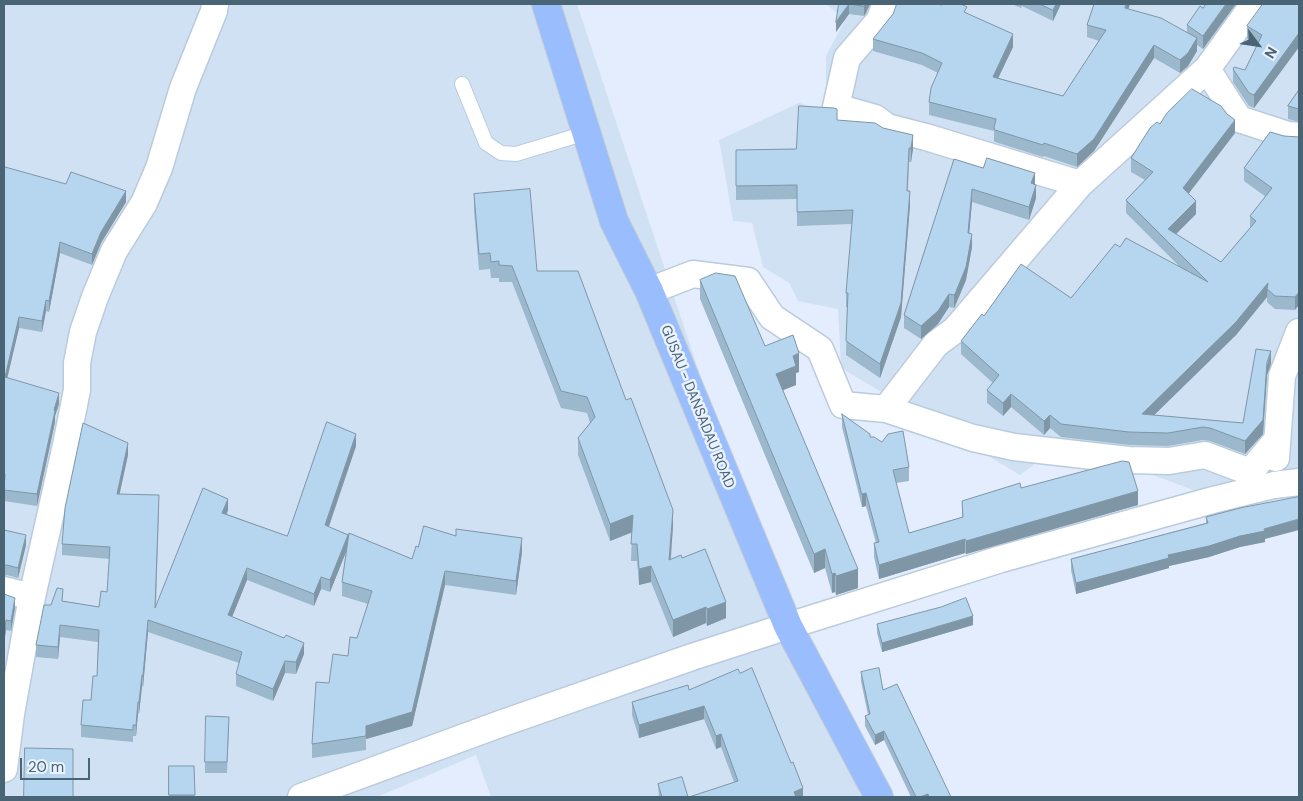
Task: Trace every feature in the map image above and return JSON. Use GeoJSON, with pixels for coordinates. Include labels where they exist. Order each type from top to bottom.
{"type":"FeatureCollection","features":[{"type":"Feature","properties":{"kind":"main road","name":"GUSAU - DANSADAU ROAD"},"geometry":{"type":"LineString","coordinates":[[546,4],[614,221],[649,291],[788,626],[879,797]]}},
{"type":"Feature","properties":{"kind":"street"},"geometry":{"type":"LineString","coordinates":[[4,770],[11,714],[32,597],[77,390],[78,363],[83,332],[94,297],[114,251],[144,202],[159,168],[183,88],[214,11],[215,4]]}},
{"type":"Feature","properties":{"kind":"street"},"geometry":{"type":"LineString","coordinates":[[886,4],[879,21],[847,58],[836,107],[876,118],[887,127],[1080,184]]}},
{"type":"Feature","properties":{"kind":"street"},"geometry":{"type":"LineString","coordinates":[[886,409],[936,344],[955,330],[1080,184],[1207,69],[1254,4]]}},
{"type":"Feature","properties":{"kind":"street"},"geometry":{"type":"LineString","coordinates":[[1207,69],[1239,120],[1288,135],[1299,136]]}},
{"type":"Feature","properties":{"kind":"street"},"geometry":{"type":"LineString","coordinates":[[649,291],[692,274],[748,281],[772,317],[820,350],[843,405],[886,409],[973,438],[1014,446],[1128,460],[1169,461],[1205,455],[1250,472],[1277,440]]}},
{"type":"Feature","properties":{"kind":"street"},"geometry":{"type":"LineString","coordinates":[[301,797],[500,724],[692,657],[788,626],[1002,559],[1213,500],[1287,483],[1277,440],[1282,376],[1299,332]]}},
{"type":"Feature","properties":{"kind":"street"},"geometry":{"type":"LineString","coordinates":[[4,590],[32,597]]}},
{"type":"Feature","properties":{"kind":"lane"},"geometry":{"type":"LineString","coordinates":[[462,84],[486,143],[501,153],[516,154],[586,133]]}},
{"type":"Feature","properties":{"kind":"shaded area"},"geometry":{"type":"Polygon","coordinates":[[[4,4],[577,4],[756,544],[861,797],[491,797],[476,755],[377,797],[4,797],[4,4]]]}},
{"type":"Feature","properties":{"kind":"shaded area"},"geometry":{"type":"Polygon","coordinates":[[[826,4],[1299,4],[1299,488],[1201,493],[1065,442],[1020,475],[841,368],[838,309],[798,301],[789,283],[763,267],[752,223],[733,221],[719,140],[799,103],[826,110],[826,56],[845,20],[826,4]]]}},
{"type":"Feature","properties":{"kind":"building"},"geometry":{"type":"Polygon","coordinates":[[[839,4],[849,4],[836,22],[839,4]]]}},
{"type":"Feature","properties":{"kind":"building"},"geometry":{"type":"Polygon","coordinates":[[[897,4],[961,4],[967,7],[964,12],[1013,34],[993,77],[1063,96],[1106,30],[1087,25],[1094,4],[1126,4],[1125,8],[1161,18],[1197,38],[1188,53],[1180,60],[1154,45],[1094,139],[1077,154],[995,130],[996,119],[929,102],[931,88],[942,63],[922,53],[873,39],[893,14],[897,4]]]}},
{"type":"Feature","properties":{"kind":"building"},"geometry":{"type":"Polygon","coordinates":[[[1040,4],[1056,4],[1053,10],[1040,4]]]}},
{"type":"Feature","properties":{"kind":"building"},"geometry":{"type":"Polygon","coordinates":[[[1206,4],[1226,4],[1203,36],[1187,25],[1200,6],[1203,8],[1206,4]]]}},
{"type":"Feature","properties":{"kind":"building"},"geometry":{"type":"Polygon","coordinates":[[[1263,4],[1299,4],[1299,33],[1254,95],[1249,93],[1233,69],[1234,67],[1245,70],[1262,35],[1247,26],[1263,4]]]}},
{"type":"Feature","properties":{"kind":"building"},"geometry":{"type":"Polygon","coordinates":[[[1192,89],[1221,106],[1235,120],[1183,188],[1196,201],[1168,229],[1221,262],[1256,221],[1250,216],[1272,188],[1244,168],[1270,132],[1284,136],[1299,137],[1299,292],[1295,297],[1275,296],[1267,289],[1268,283],[1236,322],[1142,414],[1243,423],[1256,349],[1271,351],[1267,362],[1263,420],[1245,441],[1203,427],[1168,433],[1129,432],[1061,424],[1050,415],[1044,421],[1011,394],[1003,403],[987,390],[999,375],[961,341],[982,314],[984,316],[1021,264],[1071,298],[1115,244],[1120,247],[1126,238],[1208,282],[1126,200],[1153,172],[1131,158],[1150,128],[1157,122],[1160,124],[1167,113],[1192,89]]]}},
{"type":"Feature","properties":{"kind":"building"},"geometry":{"type":"Polygon","coordinates":[[[1299,90],[1299,109],[1288,106],[1299,90]]]}},
{"type":"Feature","properties":{"kind":"building"},"geometry":{"type":"Polygon","coordinates":[[[799,106],[834,108],[837,109],[837,120],[875,123],[883,128],[913,135],[911,148],[909,148],[907,191],[910,191],[901,303],[880,364],[846,341],[848,293],[846,293],[853,210],[797,212],[797,185],[736,186],[736,150],[796,149],[799,106]]]}},
{"type":"Feature","properties":{"kind":"building"},"geometry":{"type":"Polygon","coordinates":[[[987,158],[1035,173],[1031,183],[1036,185],[1029,207],[972,189],[968,233],[972,234],[966,267],[955,294],[949,294],[938,311],[921,326],[904,315],[954,159],[983,168],[987,158]]]}},
{"type":"Feature","properties":{"kind":"building"},"geometry":{"type":"Polygon","coordinates":[[[5,167],[66,184],[71,172],[126,191],[101,232],[92,254],[60,242],[49,301],[46,300],[42,321],[19,317],[5,377],[59,393],[37,494],[4,490],[5,167]]]}},
{"type":"Feature","properties":{"kind":"building"},"geometry":{"type":"Polygon","coordinates":[[[530,189],[537,271],[578,271],[626,400],[631,398],[673,510],[669,560],[681,555],[682,558],[705,549],[726,602],[707,609],[706,607],[673,620],[651,566],[639,569],[637,544],[631,544],[633,515],[610,524],[578,438],[595,417],[587,397],[561,391],[512,266],[499,265],[499,261],[491,262],[490,253],[479,254],[474,194],[530,189]]]}},
{"type":"Feature","properties":{"kind":"building"},"geometry":{"type":"Polygon","coordinates":[[[716,273],[735,276],[765,346],[793,335],[799,353],[793,356],[796,366],[776,374],[858,569],[836,576],[835,573],[832,574],[825,549],[814,554],[700,280],[716,273]]]}},
{"type":"Feature","properties":{"kind":"building"},"geometry":{"type":"Polygon","coordinates":[[[842,414],[870,434],[870,437],[874,437],[882,442],[888,434],[903,431],[909,467],[893,470],[909,533],[963,517],[962,501],[1020,483],[1021,488],[1122,461],[1129,462],[1138,491],[879,565],[874,543],[879,542],[866,493],[862,494],[842,414]]]}},
{"type":"Feature","properties":{"kind":"building"},"geometry":{"type":"Polygon","coordinates":[[[327,422],[356,434],[325,525],[348,535],[330,580],[321,577],[314,594],[247,568],[228,615],[284,638],[286,635],[304,643],[296,662],[285,661],[273,689],[236,674],[242,652],[148,620],[143,675],[136,725],[133,725],[133,730],[81,725],[83,700],[91,700],[93,676],[97,676],[99,630],[60,625],[58,647],[36,645],[44,605],[51,605],[57,588],[63,589],[62,601],[99,607],[101,591],[107,592],[110,547],[62,544],[65,508],[83,423],[128,443],[117,494],[159,495],[155,608],[203,488],[228,499],[222,513],[287,536],[327,422]]]}},
{"type":"Feature","properties":{"kind":"building"},"geometry":{"type":"Polygon","coordinates":[[[1299,497],[1299,519],[1264,529],[1265,531],[1168,555],[1169,558],[1076,583],[1071,559],[1208,523],[1206,517],[1240,508],[1299,497]]]}},
{"type":"Feature","properties":{"kind":"building"},"geometry":{"type":"Polygon","coordinates":[[[424,526],[456,536],[456,529],[522,538],[516,581],[445,571],[412,712],[366,726],[366,736],[312,744],[316,682],[329,683],[333,654],[348,656],[350,637],[357,638],[372,591],[342,582],[349,533],[412,559],[416,546],[418,547],[424,526]]]}},
{"type":"Feature","properties":{"kind":"building"},"geometry":{"type":"Polygon","coordinates":[[[4,530],[26,535],[18,568],[4,566],[4,530]]]}},
{"type":"Feature","properties":{"kind":"building"},"geometry":{"type":"Polygon","coordinates":[[[4,594],[15,598],[11,621],[6,620],[4,634],[4,594]]]}},
{"type":"Feature","properties":{"kind":"building"},"geometry":{"type":"Polygon","coordinates":[[[966,598],[973,616],[882,643],[877,624],[941,607],[966,598]]]}},
{"type":"Feature","properties":{"kind":"building"},"geometry":{"type":"Polygon","coordinates":[[[752,668],[803,788],[794,792],[796,797],[689,797],[738,781],[721,734],[716,736],[704,706],[639,725],[632,702],[688,685],[689,690],[738,669],[740,673],[752,668]]]}},
{"type":"Feature","properties":{"kind":"building"},"geometry":{"type":"Polygon","coordinates":[[[879,668],[883,690],[897,684],[951,797],[929,797],[928,794],[916,797],[884,731],[875,735],[865,716],[870,714],[861,672],[879,668]]]}},
{"type":"Feature","properties":{"kind":"building"},"geometry":{"type":"Polygon","coordinates":[[[206,716],[229,717],[227,762],[205,762],[206,716]]]}},
{"type":"Feature","properties":{"kind":"building"},"geometry":{"type":"Polygon","coordinates":[[[25,748],[73,749],[73,797],[24,797],[25,748]]]}},
{"type":"Feature","properties":{"kind":"building"},"geometry":{"type":"Polygon","coordinates":[[[169,766],[194,766],[195,795],[169,795],[169,766]]]}},
{"type":"Feature","properties":{"kind":"building"},"geometry":{"type":"Polygon","coordinates":[[[682,777],[688,797],[662,797],[658,784],[682,777]]]}}]}
